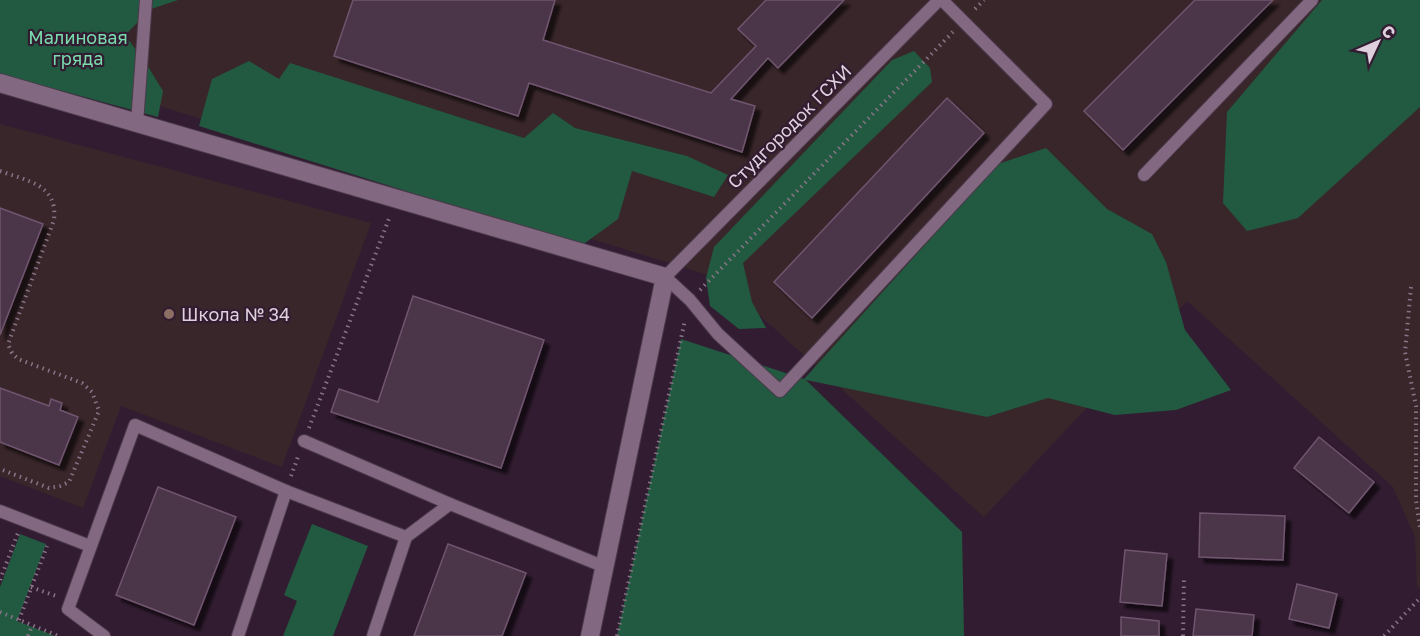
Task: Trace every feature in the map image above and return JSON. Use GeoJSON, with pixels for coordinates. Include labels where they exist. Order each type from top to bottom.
{"type":"FeatureCollection","features":[{"type":"Feature","properties":{"kind":"street"},"geometry":{"type":"LineString","coordinates":[[0,83],[665,277],[590,636]]}},
{"type":"Feature","properties":{"kind":"lane"},"geometry":{"type":"LineString","coordinates":[[137,123],[146,0]]}},
{"type":"Feature","properties":{"kind":"lane"},"geometry":{"type":"LineString","coordinates":[[665,277],[690,300],[718,334],[780,391],[1046,104],[940,0]]}},
{"type":"Feature","properties":{"kind":"lane","name":"Студгородок ГСХИ"},"geometry":{"type":"LineString","coordinates":[[665,277],[940,0]]}},
{"type":"Feature","properties":{"kind":"lane"},"geometry":{"type":"LineString","coordinates":[[1144,175],[1312,0]]}},
{"type":"Feature","properties":{"kind":"lane"},"geometry":{"type":"LineString","coordinates":[[103,636],[68,609],[135,425],[286,491],[406,537]]}},
{"type":"Feature","properties":{"kind":"lane"},"geometry":{"type":"LineString","coordinates":[[304,441],[605,567]]}},
{"type":"Feature","properties":{"kind":"lane"},"geometry":{"type":"LineString","coordinates":[[238,636],[286,491]]}},
{"type":"Feature","properties":{"kind":"lane"},"geometry":{"type":"LineString","coordinates":[[373,636],[406,537],[450,504]]}},
{"type":"Feature","properties":{"kind":"lane"},"geometry":{"type":"LineString","coordinates":[[0,511],[90,546]]}},
{"type":"Feature","properties":{"kind":"path"},"geometry":{"type":"LineString","coordinates":[[617,636],[690,300],[984,0]]}},
{"type":"Feature","properties":{"kind":"path"},"geometry":{"type":"LineString","coordinates":[[0,171],[38,185],[53,199],[55,209],[54,220],[8,344],[18,359],[82,383],[92,392],[99,411],[69,482],[49,488],[0,468]]}},
{"type":"Feature","properties":{"kind":"path"},"geometry":{"type":"LineString","coordinates":[[286,491],[390,215]]}},
{"type":"Feature","properties":{"kind":"path"},"geometry":{"type":"LineString","coordinates":[[1411,287],[1405,352],[1416,406],[1416,500],[1420,528]]}},
{"type":"Feature","properties":{"kind":"path"},"geometry":{"type":"LineString","coordinates":[[1,576],[23,520]]}},
{"type":"Feature","properties":{"kind":"path"},"geometry":{"type":"LineString","coordinates":[[19,620],[53,532]]}},
{"type":"Feature","properties":{"kind":"path"},"geometry":{"type":"LineString","coordinates":[[1183,636],[1184,578]]}},
{"type":"Feature","properties":{"kind":"path"},"geometry":{"type":"LineString","coordinates":[[31,587],[70,601]]}},
{"type":"Feature","properties":{"kind":"path"},"geometry":{"type":"LineString","coordinates":[[1384,636],[1420,598]]}},
{"type":"Feature","properties":{"kind":"path"},"geometry":{"type":"LineString","coordinates":[[0,612],[58,636]]}},
{"type":"Feature","properties":{"kind":"path"},"geometry":{"type":"LineString","coordinates":[[28,636],[32,626]]}},
{"type":"Feature","properties":{"kind":"shaded area"},"geometry":{"type":"Polygon","coordinates":[[[117,0],[1420,0],[1420,586],[1417,589],[1415,537],[1393,487],[1187,301],[984,517],[718,278],[98,87],[117,0]]]}},
{"type":"Feature","properties":{"kind":"shaded area","name":"Школа № 34"},"geometry":{"type":"Polygon","coordinates":[[[0,124],[371,223],[282,467],[121,406],[83,508],[0,476],[0,124]]]}},
{"type":"Feature","properties":{"kind":"green space","name":"Малиновая гряда"},"geometry":{"type":"Polygon","coordinates":[[[0,0],[178,0],[151,9],[125,35],[163,91],[158,117],[0,74],[0,0]]]}},
{"type":"Feature","properties":{"kind":"green space"},"geometry":{"type":"Polygon","coordinates":[[[1322,0],[1420,0],[1420,107],[1298,218],[1247,231],[1223,203],[1227,112],[1322,0]]]}},
{"type":"Feature","properties":{"kind":"green space"},"geometry":{"type":"Polygon","coordinates":[[[914,51],[930,68],[932,82],[743,263],[752,302],[766,328],[739,329],[710,306],[706,278],[714,247],[892,60],[914,51]]]}},
{"type":"Feature","properties":{"kind":"green space"},"geometry":{"type":"Polygon","coordinates":[[[249,61],[279,79],[290,63],[524,138],[553,113],[575,128],[687,156],[728,175],[714,197],[632,171],[618,219],[581,246],[199,126],[212,79],[249,61]]]}},
{"type":"Feature","properties":{"kind":"green space"},"geometry":{"type":"Polygon","coordinates":[[[1046,148],[1107,209],[1152,234],[1166,262],[1185,330],[1231,390],[1176,410],[1115,415],[1048,398],[987,417],[806,380],[962,532],[964,636],[617,636],[681,339],[804,379],[998,164],[1046,148]]]}},
{"type":"Feature","properties":{"kind":"green space"},"geometry":{"type":"Polygon","coordinates":[[[312,524],[368,546],[333,636],[283,636],[297,601],[284,595],[312,524]]]}},
{"type":"Feature","properties":{"kind":"green space"},"geometry":{"type":"Polygon","coordinates":[[[20,534],[46,544],[17,621],[55,636],[0,636],[0,587],[20,534]]]}},
{"type":"Feature","properties":{"kind":"building"},"geometry":{"type":"Polygon","coordinates":[[[353,0],[555,0],[543,40],[711,93],[756,46],[738,29],[766,0],[844,0],[778,68],[768,58],[731,99],[755,106],[742,152],[529,83],[518,116],[334,56],[353,0]]]}},
{"type":"Feature","properties":{"kind":"building"},"geometry":{"type":"Polygon","coordinates":[[[1195,0],[1273,0],[1123,150],[1084,111],[1195,0]]]}},
{"type":"Feature","properties":{"kind":"building"},"geometry":{"type":"Polygon","coordinates":[[[947,98],[984,133],[812,318],[774,282],[947,98]]]}},
{"type":"Feature","properties":{"kind":"building"},"geometry":{"type":"Polygon","coordinates":[[[0,208],[43,224],[0,335],[0,208]]]}},
{"type":"Feature","properties":{"kind":"building"},"geometry":{"type":"Polygon","coordinates":[[[413,296],[544,340],[501,468],[331,412],[339,389],[378,402],[413,296]]]}},
{"type":"Feature","properties":{"kind":"building"},"geometry":{"type":"Polygon","coordinates":[[[0,388],[49,406],[51,399],[62,403],[60,410],[78,417],[59,465],[0,442],[0,388]]]}},
{"type":"Feature","properties":{"kind":"building"},"geometry":{"type":"Polygon","coordinates":[[[1319,437],[1374,482],[1349,513],[1294,468],[1319,437]]]}},
{"type":"Feature","properties":{"kind":"building"},"geometry":{"type":"Polygon","coordinates":[[[158,487],[236,517],[194,625],[116,595],[158,487]]]}},
{"type":"Feature","properties":{"kind":"building"},"geometry":{"type":"Polygon","coordinates":[[[1200,513],[1285,516],[1283,560],[1199,557],[1200,513]]]}},
{"type":"Feature","properties":{"kind":"building"},"geometry":{"type":"Polygon","coordinates":[[[448,544],[526,573],[502,636],[414,636],[448,544]]]}},
{"type":"Feature","properties":{"kind":"building"},"geometry":{"type":"Polygon","coordinates":[[[1125,550],[1167,554],[1162,606],[1120,602],[1125,550]]]}},
{"type":"Feature","properties":{"kind":"building"},"geometry":{"type":"Polygon","coordinates":[[[1297,584],[1337,594],[1329,628],[1289,619],[1297,584]]]}},
{"type":"Feature","properties":{"kind":"building"},"geometry":{"type":"Polygon","coordinates":[[[1196,609],[1254,615],[1252,636],[1193,636],[1196,609]]]}},
{"type":"Feature","properties":{"kind":"building"},"geometry":{"type":"Polygon","coordinates":[[[1121,617],[1159,621],[1159,636],[1121,636],[1121,617]]]}},
{"type":"Feature","properties":{"kind":"place","name":"Школа № 34"},"geometry":{"type":"Point","coordinates":[169,314]}}]}
